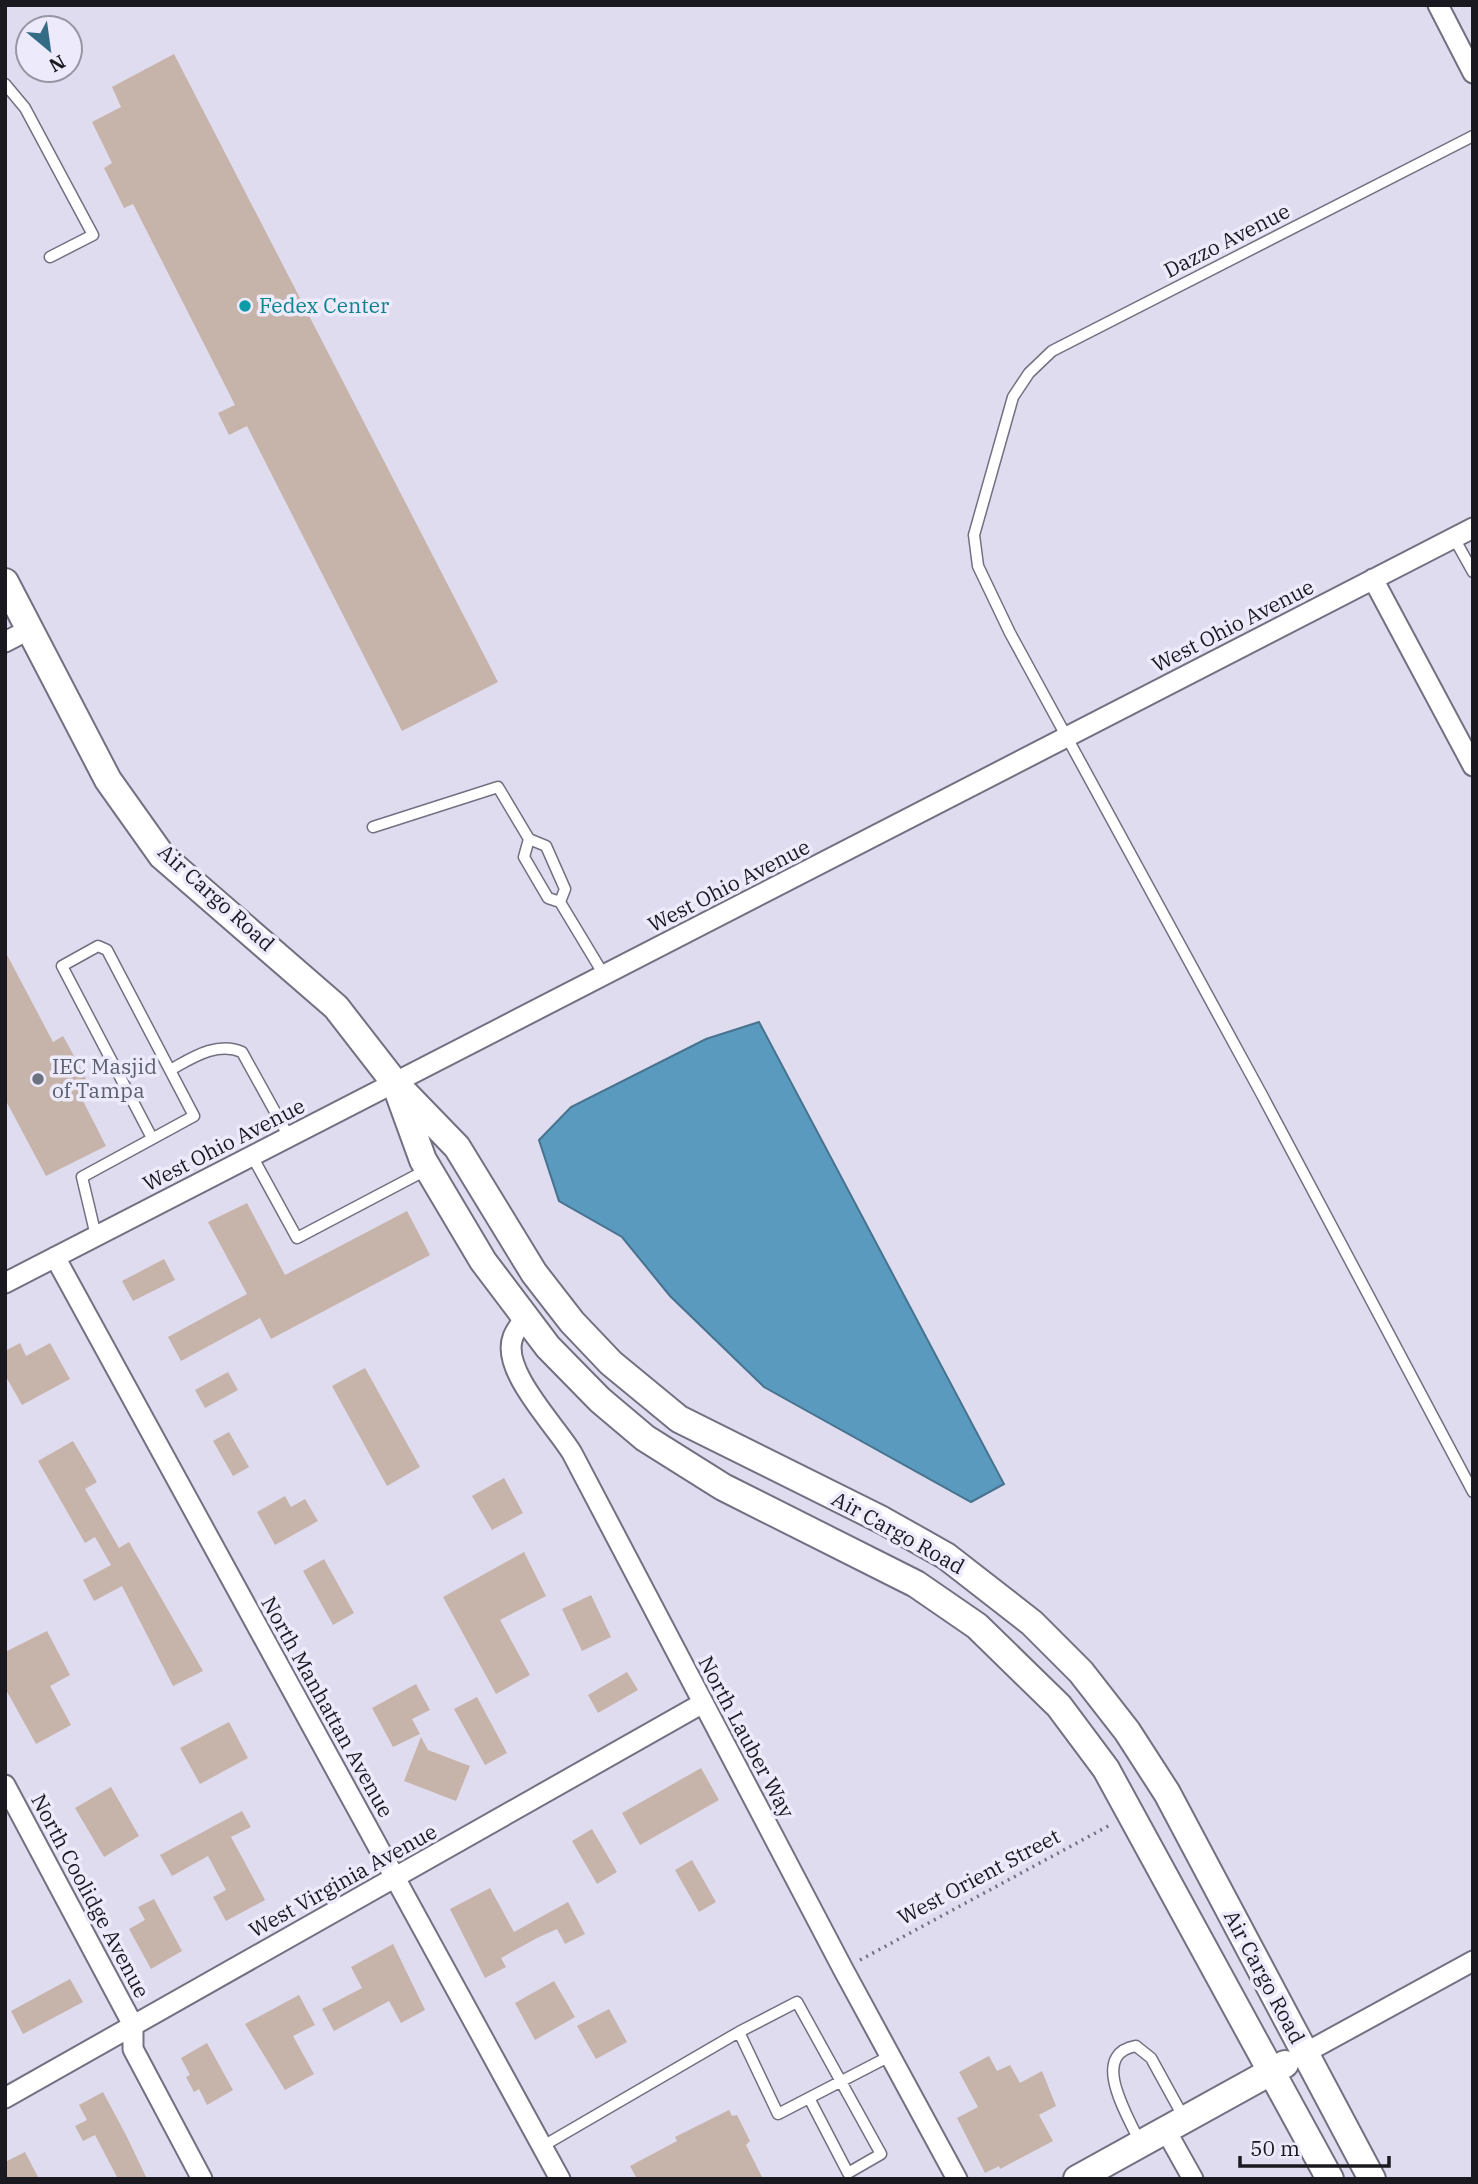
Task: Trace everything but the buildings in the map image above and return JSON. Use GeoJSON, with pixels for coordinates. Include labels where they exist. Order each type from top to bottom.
{"type":"FeatureCollection","features":[{"type":"Feature","properties":{"kind":"street"},"geometry":{"type":"LineString","coordinates":[[1438,5],[1473,73]]}},
{"type":"Feature","properties":{"kind":"street","name":"West Ohio Avenue"},"geometry":{"type":"LineString","coordinates":[[5,1283],[1473,528]]}},
{"type":"Feature","properties":{"kind":"street"},"geometry":{"type":"LineString","coordinates":[[1373,579],[1473,766]]}},
{"type":"Feature","properties":{"kind":"street","name":"Air Cargo Road"},"geometry":{"type":"LineString","coordinates":[[5,582],[108,780],[162,856],[336,1007],[395,1083],[457,1147],[534,1273],[572,1322],[647,1395],[679,1419],[882,1520],[946,1556],[1032,1623],[1081,1672],[1127,1731],[1167,1793],[1372,2179]]}},
{"type":"Feature","properties":{"kind":"street"},"geometry":{"type":"LineString","coordinates":[[5,642],[30,629]]}},
{"type":"Feature","properties":{"kind":"street","name":"Air Cargo Road"},"geometry":{"type":"LineString","coordinates":[[395,1083],[428,1169],[483,1261],[524,1318],[600,1400],[645,1438],[723,1487],[916,1584],[977,1626],[1033,1678],[1082,1733],[1131,1813],[1330,2179]]}},
{"type":"Feature","properties":{"kind":"street","name":"North Manhattan Avenue"},"geometry":{"type":"LineString","coordinates":[[55,1257],[560,2179]]}},
{"type":"Feature","properties":{"kind":"street","name":"North Lauber Way"},"geometry":{"type":"LineString","coordinates":[[524,1318],[512,1339],[512,1359],[522,1382],[572,1453],[843,1969],[957,2179]]}},
{"type":"Feature","properties":{"kind":"street","name":"West Virginia Avenue"},"geometry":{"type":"LineString","coordinates":[[5,2098],[702,1703]]}},
{"type":"Feature","properties":{"kind":"street","name":"North Coolidge Avenue"},"geometry":{"type":"LineString","coordinates":[[5,1786],[134,2025],[133,2049],[202,2179]]}},
{"type":"Feature","properties":{"kind":"street"},"geometry":{"type":"LineString","coordinates":[[1093,2175],[1140,2143],[1473,1961]]}},
{"type":"Feature","properties":{"kind":"street"},"geometry":{"type":"LineString","coordinates":[[1175,2124],[1193,2179]]}},
{"type":"Feature","properties":{"kind":"lane"},"geometry":{"type":"LineString","coordinates":[[5,84],[25,108],[93,234],[50,257]]}},
{"type":"Feature","properties":{"kind":"lane","name":"Dazzo Avenue"},"geometry":{"type":"LineString","coordinates":[[1066,738],[978,566],[974,535],[1013,397],[1029,373],[1052,351],[1473,136]]}},
{"type":"Feature","properties":{"kind":"lane"},"geometry":{"type":"LineString","coordinates":[[1454,538],[1473,572]]}},
{"type":"Feature","properties":{"kind":"lane"},"geometry":{"type":"LineString","coordinates":[[1066,738],[1262,1095],[1473,1492]]}},
{"type":"Feature","properties":{"kind":"lane"},"geometry":{"type":"LineString","coordinates":[[373,827],[498,787],[529,839],[546,846],[565,889],[560,902]]}},
{"type":"Feature","properties":{"kind":"lane"},"geometry":{"type":"LineString","coordinates":[[529,839],[524,857],[548,898],[560,902],[604,975]]}},
{"type":"Feature","properties":{"kind":"lane"},"geometry":{"type":"LineString","coordinates":[[96,1236],[82,1177],[194,1116],[107,950],[98,946],[62,966],[152,1138]]}},
{"type":"Feature","properties":{"kind":"lane"},"geometry":{"type":"LineString","coordinates":[[170,1070],[217,1048],[228,1047],[242,1052],[289,1137]]}},
{"type":"Feature","properties":{"kind":"lane"},"geometry":{"type":"LineString","coordinates":[[251,1156],[297,1238],[428,1169]]}},
{"type":"Feature","properties":{"kind":"lane"},"geometry":{"type":"LineString","coordinates":[[543,2146],[739,2032],[797,2002],[881,2154],[848,2173],[809,2098]]}},
{"type":"Feature","properties":{"kind":"lane"},"geometry":{"type":"LineString","coordinates":[[739,2032],[778,2114],[890,2056]]}},
{"type":"Feature","properties":{"kind":"lane"},"geometry":{"type":"LineString","coordinates":[[1140,2143],[1112,2071],[1117,2054],[1126,2047],[1136,2046],[1151,2058],[1175,2124]]}},
{"type":"Feature","properties":{"kind":"path","name":"West Orient Street"},"geometry":{"type":"LineString","coordinates":[[843,1969],[1131,1813]]}},
{"type":"Feature","properties":{"kind":"water"},"geometry":{"type":"Polygon","coordinates":[[[759,1022],[1004,1484],[971,1502],[764,1387],[670,1296],[622,1237],[559,1201],[539,1140],[571,1107],[706,1039],[759,1022]]]}},
{"type":"Feature","properties":{"kind":"place","name":"Fedex Center"},"geometry":{"type":"Point","coordinates":[245,306]}},
{"type":"Feature","properties":{"kind":"place","name":"IEC Masjid of Tampa"},"geometry":{"type":"Point","coordinates":[38,1079]}}]}
